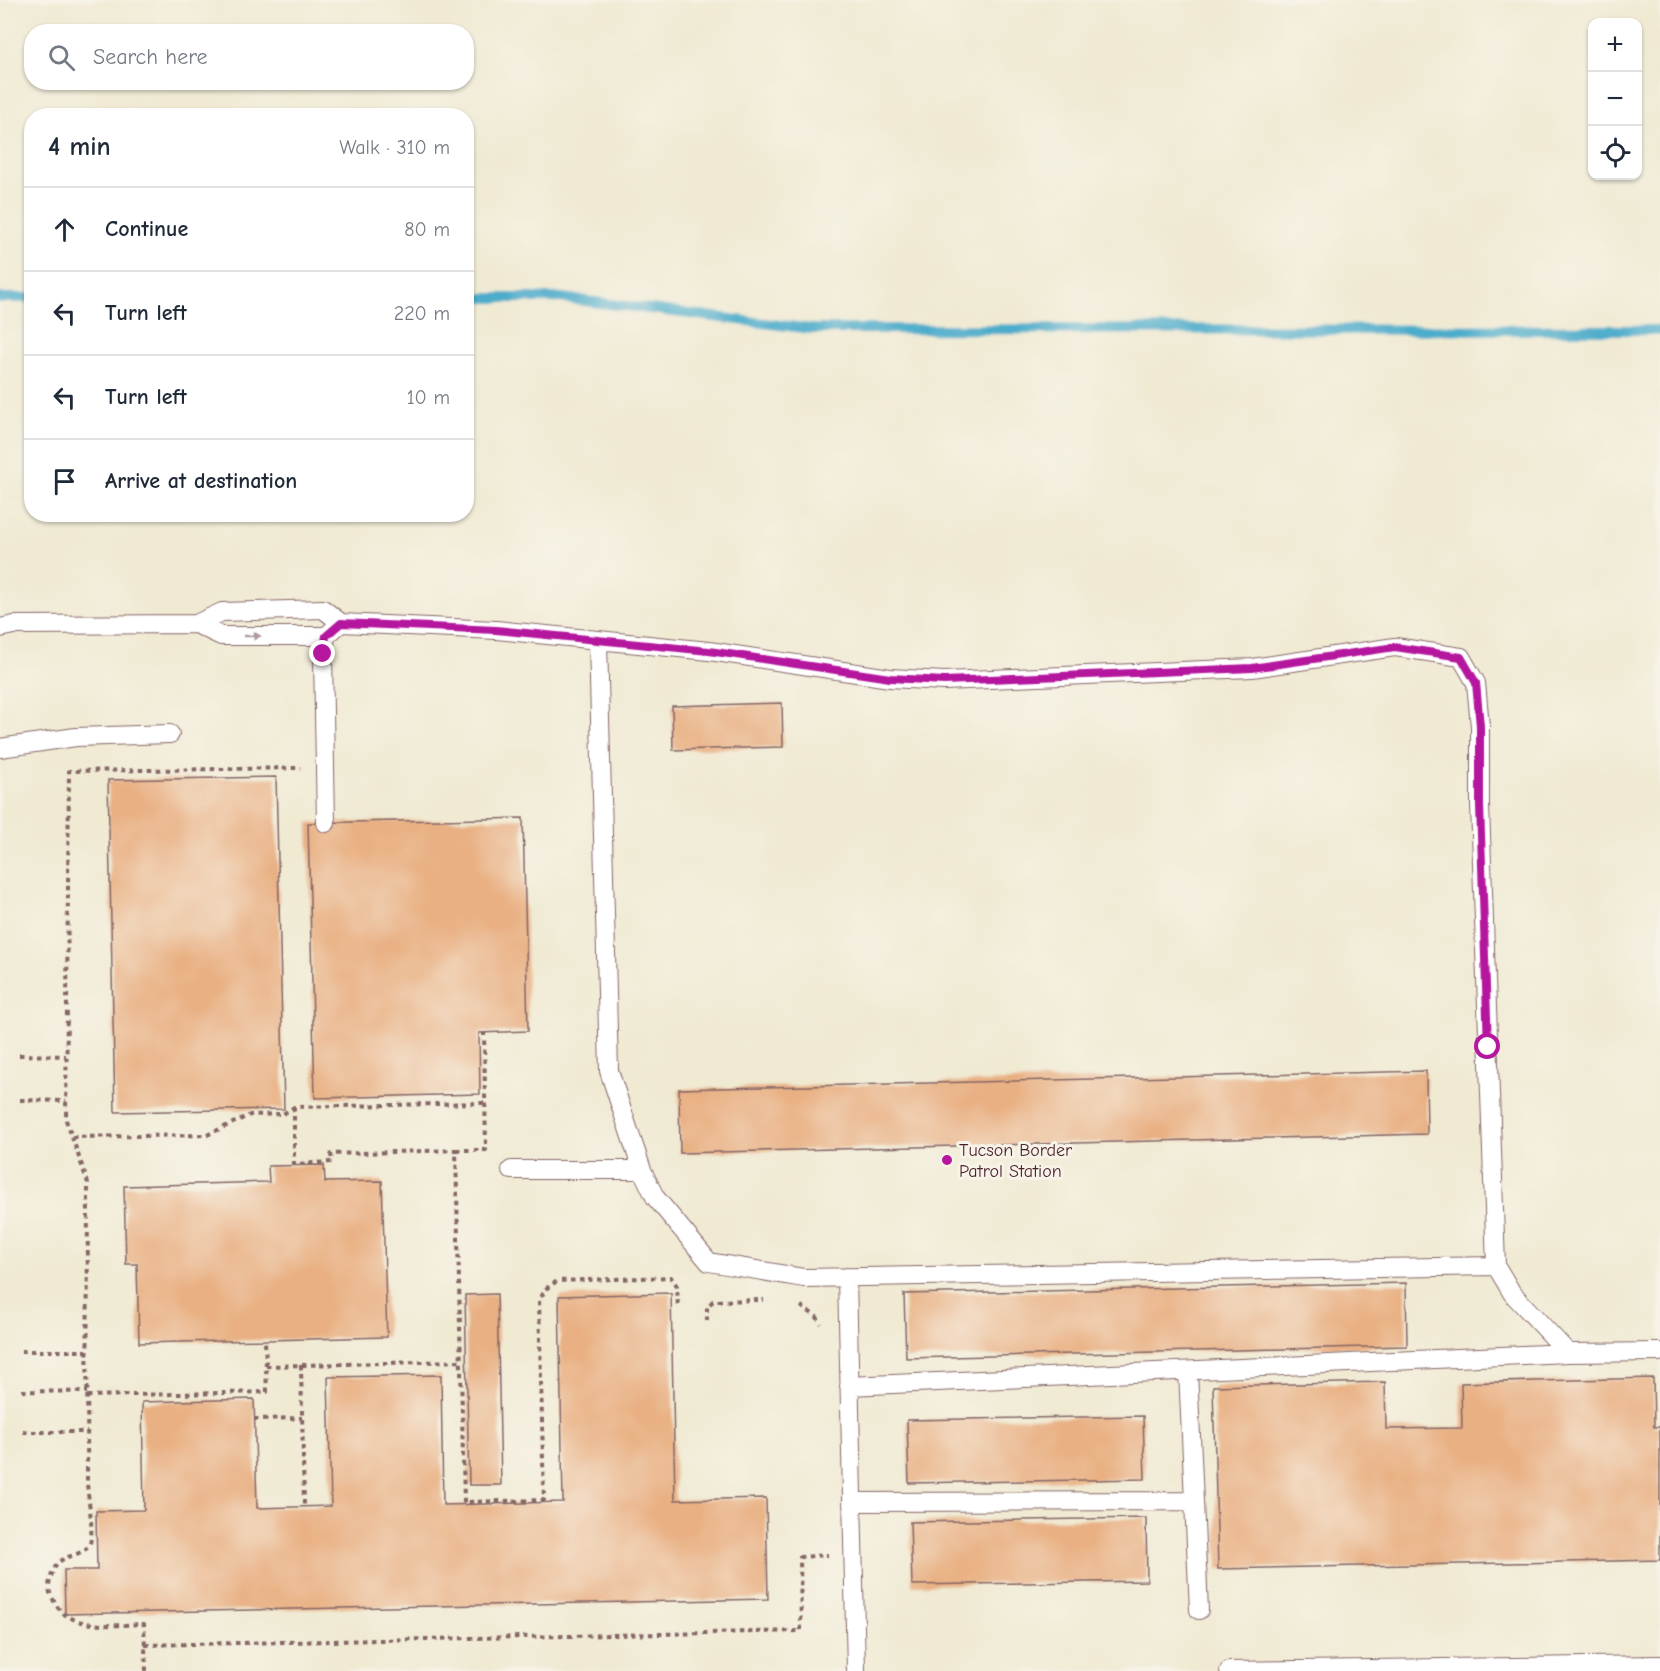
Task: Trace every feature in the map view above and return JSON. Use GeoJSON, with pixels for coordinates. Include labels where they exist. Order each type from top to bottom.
{"type":"FeatureCollection","features":[{"type":"Feature","properties":{"kind":"lane"},"geometry":{"type":"LineString","coordinates":[[0,628],[14,625],[196,624],[222,612],[323,609],[341,623],[496,630],[709,651],[890,678],[944,681],[1252,668],[1395,647],[1461,657],[1476,683],[1480,726],[1480,805],[1496,1266],[1512,1293],[1568,1353]]}},
{"type":"Feature","properties":{"kind":"lane"},"geometry":{"type":"LineString","coordinates":[[326,823],[323,654],[326,636],[341,623]]}},
{"type":"Feature","properties":{"kind":"lane"},"geometry":{"type":"LineString","coordinates":[[196,624],[221,636],[326,636]]}},
{"type":"Feature","properties":{"kind":"lane"},"geometry":{"type":"LineString","coordinates":[[598,640],[609,1071],[642,1170],[655,1197],[709,1262],[804,1278],[1496,1266]]}},
{"type":"Feature","properties":{"kind":"lane"},"geometry":{"type":"LineString","coordinates":[[0,748],[76,737],[170,734]]}},
{"type":"Feature","properties":{"kind":"lane"},"geometry":{"type":"LineString","coordinates":[[511,1170],[642,1170]]}},
{"type":"Feature","properties":{"kind":"lane"},"geometry":{"type":"LineString","coordinates":[[847,1277],[856,1671]]}},
{"type":"Feature","properties":{"kind":"lane"},"geometry":{"type":"LineString","coordinates":[[849,1386],[1568,1353],[1660,1352]]}},
{"type":"Feature","properties":{"kind":"lane"},"geometry":{"type":"LineString","coordinates":[[1188,1371],[1199,1610]]}},
{"type":"Feature","properties":{"kind":"lane"},"geometry":{"type":"LineString","coordinates":[[852,1502],[1194,1501]]}},
{"type":"Feature","properties":{"kind":"lane"},"geometry":{"type":"LineString","coordinates":[[1229,1671],[1660,1665]]}},
{"type":"Feature","properties":{"kind":"path"},"geometry":{"type":"LineString","coordinates":[[146,1671],[144,1624],[101,1625],[80,1622],[68,1618],[58,1608],[49,1593],[49,1581],[60,1561],[86,1550],[90,1542],[87,1483],[88,1183],[66,1120],[69,771],[325,768]]}},
{"type":"Feature","properties":{"kind":"path"},"geometry":{"type":"LineString","coordinates":[[294,1107],[294,1164],[332,1162],[331,1154],[486,1150],[484,1033]]}},
{"type":"Feature","properties":{"kind":"path"},"geometry":{"type":"LineString","coordinates":[[19,1055],[66,1056]]}},
{"type":"Feature","properties":{"kind":"path"},"geometry":{"type":"LineString","coordinates":[[20,1100],[66,1101]]}},
{"type":"Feature","properties":{"kind":"path"},"geometry":{"type":"LineString","coordinates":[[72,1137],[207,1135],[250,1115],[283,1114],[294,1107],[485,1103]]}},
{"type":"Feature","properties":{"kind":"path"},"geometry":{"type":"LineString","coordinates":[[456,1150],[464,1502],[544,1500],[539,1300],[547,1288],[557,1281],[671,1277],[677,1286],[678,1308]]}},
{"type":"Feature","properties":{"kind":"path"},"geometry":{"type":"LineString","coordinates":[[707,1321],[707,1307],[713,1301],[772,1300]]}},
{"type":"Feature","properties":{"kind":"path"},"geometry":{"type":"LineString","coordinates":[[794,1303],[803,1306],[817,1317],[826,1332]]}},
{"type":"Feature","properties":{"kind":"path"},"geometry":{"type":"LineString","coordinates":[[22,1391],[87,1394],[267,1392],[265,1340]]}},
{"type":"Feature","properties":{"kind":"path"},"geometry":{"type":"LineString","coordinates":[[21,1351],[87,1351]]}},
{"type":"Feature","properties":{"kind":"path"},"geometry":{"type":"LineString","coordinates":[[266,1366],[461,1361]]}},
{"type":"Feature","properties":{"kind":"path"},"geometry":{"type":"LineString","coordinates":[[300,1365],[304,1506]]}},
{"type":"Feature","properties":{"kind":"path"},"geometry":{"type":"LineString","coordinates":[[254,1419],[302,1418]]}},
{"type":"Feature","properties":{"kind":"path"},"geometry":{"type":"LineString","coordinates":[[23,1432],[87,1432]]}},
{"type":"Feature","properties":{"kind":"path"},"geometry":{"type":"LineString","coordinates":[[145,1645],[801,1630],[800,1557],[832,1555]]}},
{"type":"Feature","properties":{"kind":"building"},"geometry":{"type":"Polygon","coordinates":[[[782,703],[783,747],[673,750],[672,706],[782,703]]]}},
{"type":"Feature","properties":{"kind":"building"},"geometry":{"type":"Polygon","coordinates":[[[276,777],[284,1109],[115,1112],[108,780],[276,777]]]}},
{"type":"Feature","properties":{"kind":"building"},"geometry":{"type":"Polygon","coordinates":[[[523,818],[528,1031],[479,1033],[480,1094],[315,1098],[308,823],[523,818]]]}},
{"type":"Feature","properties":{"kind":"building"},"geometry":{"type":"Polygon","coordinates":[[[1426,1071],[1427,1134],[680,1153],[679,1089],[1426,1071]]]}},
{"type":"Feature","properties":{"kind":"building"},"geometry":{"type":"Polygon","coordinates":[[[324,1165],[325,1182],[382,1181],[387,1337],[139,1343],[137,1264],[126,1264],[124,1186],[269,1182],[268,1166],[324,1165]]]}},
{"type":"Feature","properties":{"kind":"building"},"geometry":{"type":"Polygon","coordinates":[[[1406,1283],[1407,1346],[906,1358],[904,1294],[1406,1283]]]}},
{"type":"Feature","properties":{"kind":"building"},"geometry":{"type":"Polygon","coordinates":[[[671,1293],[675,1500],[766,1498],[768,1599],[65,1614],[64,1570],[97,1570],[96,1511],[144,1510],[142,1402],[254,1399],[257,1508],[331,1506],[328,1377],[441,1375],[443,1505],[563,1502],[559,1296],[671,1293]]]}},
{"type":"Feature","properties":{"kind":"building"},"geometry":{"type":"Polygon","coordinates":[[[497,1294],[501,1485],[469,1485],[465,1295],[497,1294]]]}},
{"type":"Feature","properties":{"kind":"building"},"geometry":{"type":"Polygon","coordinates":[[[1653,1378],[1654,1427],[1660,1427],[1660,1560],[1218,1569],[1213,1386],[1385,1382],[1386,1429],[1462,1428],[1461,1383],[1653,1378]]]}},
{"type":"Feature","properties":{"kind":"building"},"geometry":{"type":"Polygon","coordinates":[[[1143,1416],[1145,1479],[909,1483],[907,1420],[1143,1416]]]}},
{"type":"Feature","properties":{"kind":"building"},"geometry":{"type":"Polygon","coordinates":[[[1146,1518],[1147,1581],[912,1585],[910,1522],[1146,1518]]]}},
{"type":"Feature","properties":{"kind":"waterway"},"geometry":{"type":"LineString","coordinates":[[0,298],[24,298]]}},
{"type":"Feature","properties":{"kind":"waterway"},"geometry":{"type":"LineString","coordinates":[[474,298],[561,298],[812,329],[1660,330]]}},
{"type":"Feature","properties":{"kind":"place","name":"Tucson Border Patrol Station"},"geometry":{"type":"Point","coordinates":[947,1160]}},
{"type":"Feature","properties":{"kind":"route"},"geometry":{"type":"LineString","coordinates":[[323,654],[326,636],[341,623],[496,630],[709,651],[890,678],[944,681],[1252,668],[1395,647],[1461,657],[1476,683],[1480,726],[1480,805],[1488,1047]]}}]}
